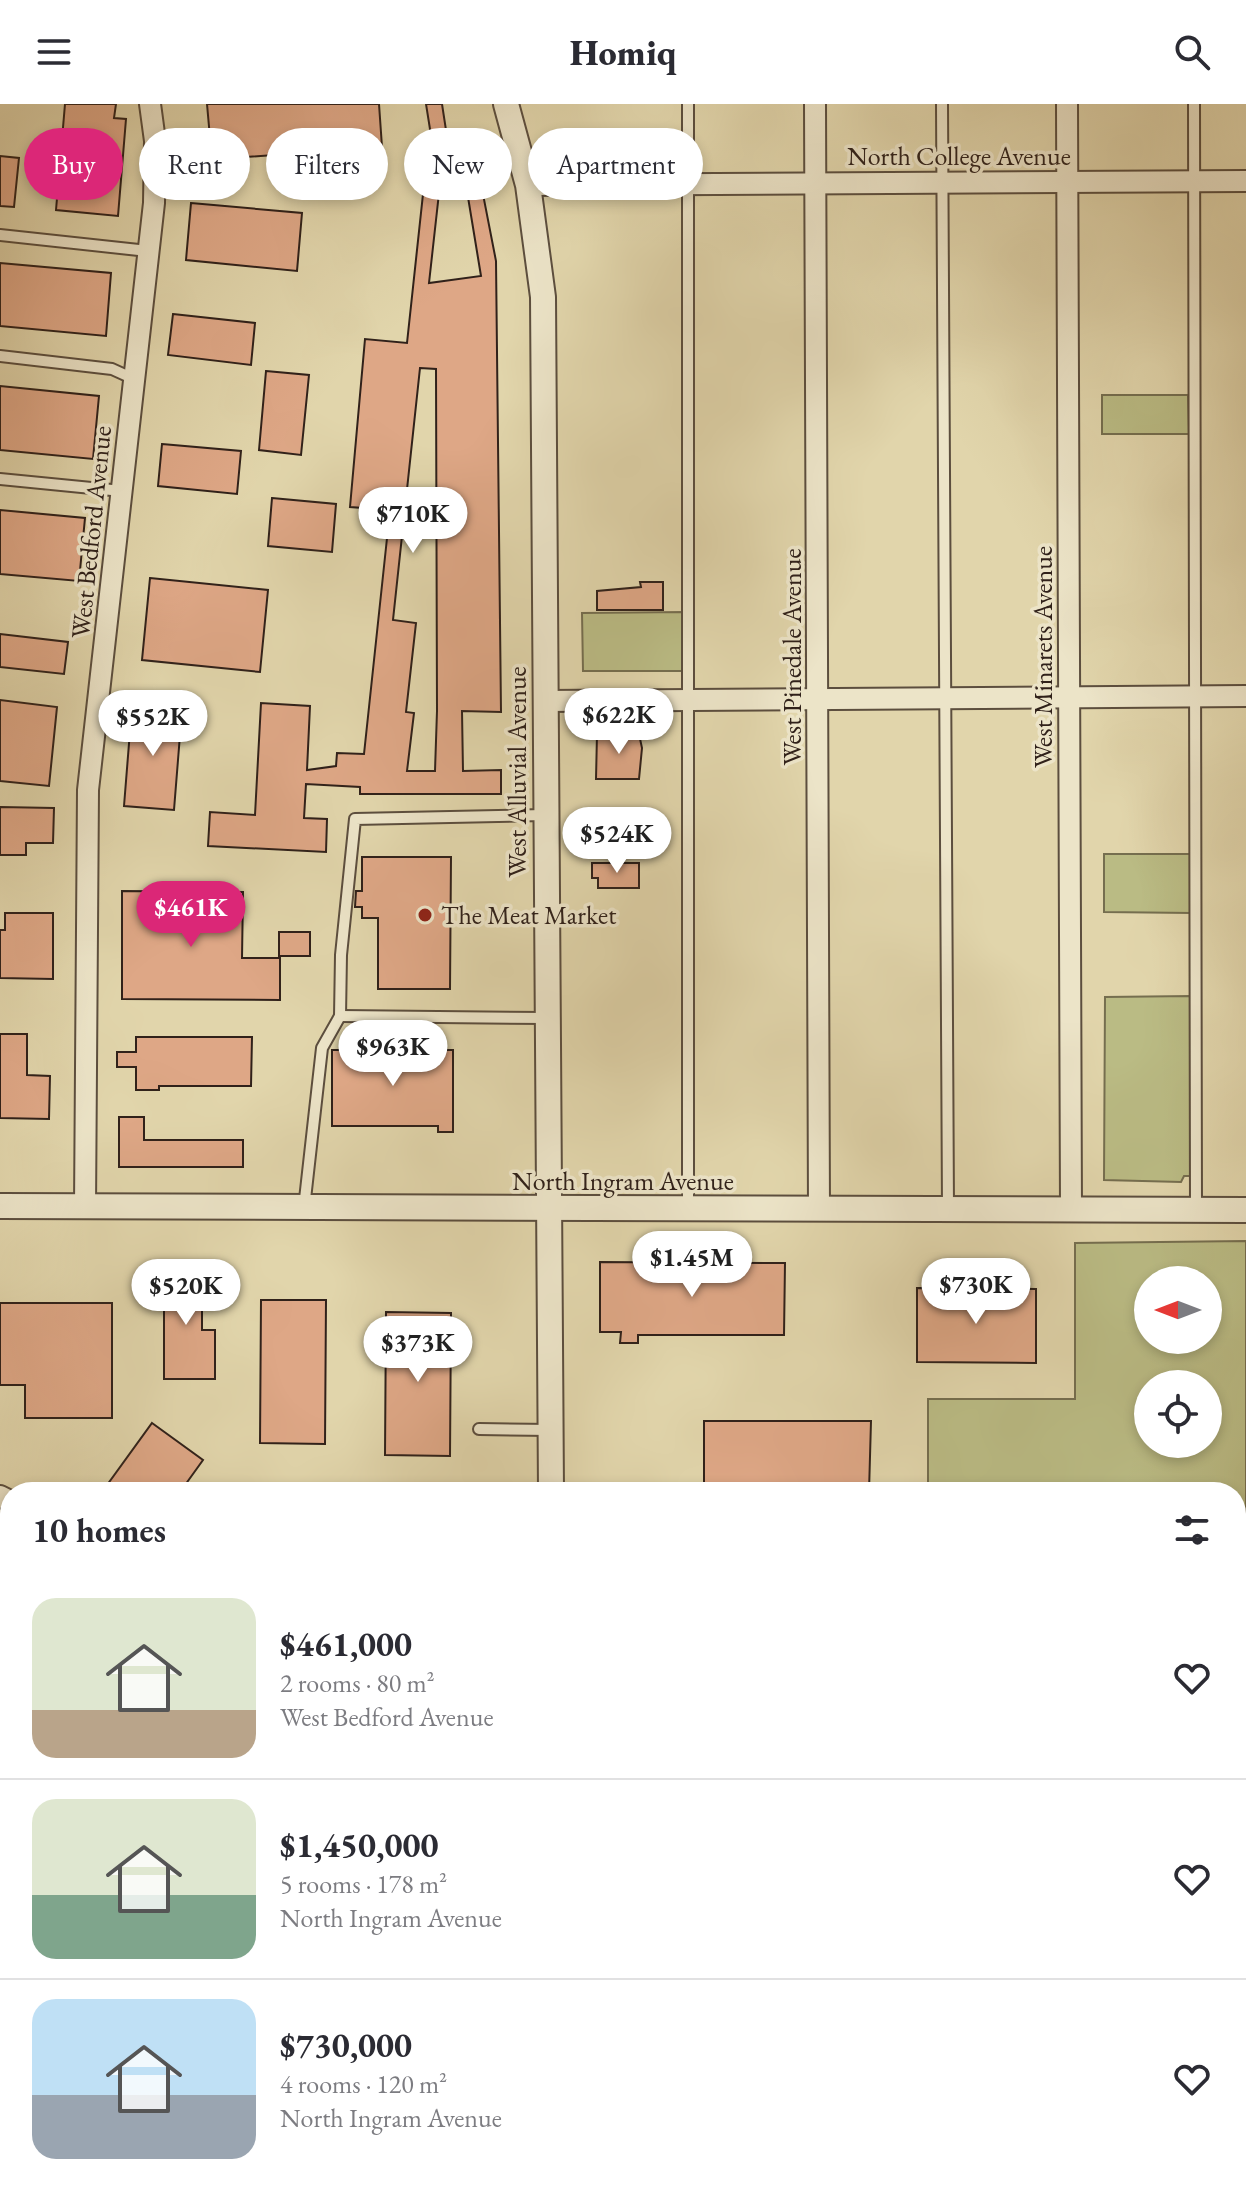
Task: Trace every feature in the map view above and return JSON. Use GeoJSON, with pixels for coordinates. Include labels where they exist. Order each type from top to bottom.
{"type":"FeatureCollection","features":[{"type":"Feature","properties":{"kind":"street","name":"West Bedford Avenue"},"geometry":{"type":"LineString","coordinates":[[85,1207],[88,790],[156,170],[150,104]]}},
{"type":"Feature","properties":{"kind":"street","name":"West Alluvial Avenue"},"geometry":{"type":"LineString","coordinates":[[506,104],[528,185]]}},
{"type":"Feature","properties":{"kind":"street","name":"West Pinedale Avenue"},"geometry":{"type":"LineString","coordinates":[[815,104],[819,1209]]}},
{"type":"Feature","properties":{"kind":"street","name":"West Minarets Avenue"},"geometry":{"type":"LineString","coordinates":[[1067,104],[1071,1210]]}},
{"type":"Feature","properties":{"kind":"street","name":"North College Avenue"},"geometry":{"type":"LineString","coordinates":[[703,184],[1246,181]]}},
{"type":"Feature","properties":{"kind":"street","name":"West Alluvial Avenue"},"geometry":{"type":"LineString","coordinates":[[530,200],[543,297],[551,1482]]}},
{"type":"Feature","properties":{"kind":"street"},"geometry":{"type":"LineString","coordinates":[[545,701],[1246,696]]}},
{"type":"Feature","properties":{"kind":"street","name":"North Ingram Avenue"},"geometry":{"type":"LineString","coordinates":[[0,1206],[1246,1210]]}},
{"type":"Feature","properties":{"kind":"lane"},"geometry":{"type":"LineString","coordinates":[[688,104],[688,128]]}},
{"type":"Feature","properties":{"kind":"lane"},"geometry":{"type":"LineString","coordinates":[[942,104],[948,1209]]}},
{"type":"Feature","properties":{"kind":"lane"},"geometry":{"type":"LineString","coordinates":[[1194,104],[1196,1210]]}},
{"type":"Feature","properties":{"kind":"lane"},"geometry":{"type":"LineString","coordinates":[[688,200],[688,1209]]}},
{"type":"Feature","properties":{"kind":"lane"},"geometry":{"type":"LineString","coordinates":[[0,235],[148,251]]}},
{"type":"Feature","properties":{"kind":"lane"},"geometry":{"type":"LineString","coordinates":[[0,356],[112,369],[134,379]]}},
{"type":"Feature","properties":{"kind":"lane"},"geometry":{"type":"LineString","coordinates":[[0,479],[122,491]]}},
{"type":"Feature","properties":{"kind":"lane"},"geometry":{"type":"LineString","coordinates":[[304,1208],[322,1048],[340,1016],[341,955],[355,819],[545,815]]}},
{"type":"Feature","properties":{"kind":"lane"},"geometry":{"type":"LineString","coordinates":[[340,1016],[546,1018]]}},
{"type":"Feature","properties":{"kind":"lane"},"geometry":{"type":"LineString","coordinates":[[479,1429],[551,1430]]}},
{"type":"Feature","properties":{"kind":"green space"},"geometry":{"type":"Polygon","coordinates":[[[1102,395],[1188,395],[1189,434],[1102,434],[1102,395]]]}},
{"type":"Feature","properties":{"kind":"green space"},"geometry":{"type":"Polygon","coordinates":[[[684,612],[685,671],[583,671],[582,613],[684,612]]]}},
{"type":"Feature","properties":{"kind":"green space"},"geometry":{"type":"Polygon","coordinates":[[[1104,854],[1190,854],[1191,913],[1104,912],[1104,854]]]}},
{"type":"Feature","properties":{"kind":"green space"},"geometry":{"type":"Polygon","coordinates":[[[1191,996],[1192,1176],[1184,1176],[1181,1182],[1104,1180],[1105,997],[1191,996]]]}},
{"type":"Feature","properties":{"kind":"green space"},"geometry":{"type":"Polygon","coordinates":[[[1246,1241],[1246,1482],[928,1482],[928,1399],[1075,1399],[1075,1243],[1246,1241]]]}},
{"type":"Feature","properties":{"kind":"building"},"geometry":{"type":"Polygon","coordinates":[[[65,104],[116,104],[114,118],[126,119],[123,155],[123,128],[63,128],[65,104]]]}},
{"type":"Feature","properties":{"kind":"building"},"geometry":{"type":"Polygon","coordinates":[[[207,104],[379,104],[381,128],[266,128],[266,156],[250,157],[250,128],[209,128],[207,104]]]}},
{"type":"Feature","properties":{"kind":"building"},"geometry":{"type":"Polygon","coordinates":[[[426,104],[442,104],[446,128],[430,128],[426,104]]]}},
{"type":"Feature","properties":{"kind":"building"},"geometry":{"type":"Polygon","coordinates":[[[0,156],[19,158],[14,207],[0,206],[0,156]]]}},
{"type":"Feature","properties":{"kind":"building"},"geometry":{"type":"Polygon","coordinates":[[[57,200],[119,200],[118,216],[56,210],[57,200]]]}},
{"type":"Feature","properties":{"kind":"building"},"geometry":{"type":"Polygon","coordinates":[[[422,200],[438,200],[429,283],[481,276],[468,200],[484,200],[496,261],[501,712],[462,711],[463,771],[501,770],[501,794],[360,794],[360,787],[306,784],[304,818],[327,819],[326,852],[208,846],[210,812],[255,815],[261,703],[310,706],[307,770],[336,766],[337,753],[364,754],[390,510],[350,507],[365,339],[407,343],[422,200]],[[420,368],[393,620],[416,623],[406,712],[414,713],[407,771],[435,771],[436,369],[420,368]]]}},
{"type":"Feature","properties":{"kind":"building"},"geometry":{"type":"Polygon","coordinates":[[[191,203],[302,213],[297,271],[186,260],[191,203]]]}},
{"type":"Feature","properties":{"kind":"building"},"geometry":{"type":"Polygon","coordinates":[[[0,263],[111,273],[106,336],[0,326],[0,263]]]}},
{"type":"Feature","properties":{"kind":"building"},"geometry":{"type":"Polygon","coordinates":[[[173,314],[255,323],[251,365],[168,355],[173,314]]]}},
{"type":"Feature","properties":{"kind":"building"},"geometry":{"type":"Polygon","coordinates":[[[266,371],[309,375],[301,455],[259,450],[266,371]]]}},
{"type":"Feature","properties":{"kind":"building"},"geometry":{"type":"Polygon","coordinates":[[[0,386],[99,396],[93,459],[0,450],[0,386]]]}},
{"type":"Feature","properties":{"kind":"building"},"geometry":{"type":"Polygon","coordinates":[[[162,444],[241,451],[237,494],[158,486],[162,444]]]}},
{"type":"Feature","properties":{"kind":"building"},"geometry":{"type":"Polygon","coordinates":[[[272,498],[336,504],[332,552],[268,546],[272,498]]]}},
{"type":"Feature","properties":{"kind":"building"},"geometry":{"type":"Polygon","coordinates":[[[0,510],[85,518],[79,581],[0,574],[0,510]]]}},
{"type":"Feature","properties":{"kind":"building"},"geometry":{"type":"Polygon","coordinates":[[[150,578],[268,590],[260,672],[142,660],[150,578]]]}},
{"type":"Feature","properties":{"kind":"building"},"geometry":{"type":"Polygon","coordinates":[[[640,582],[663,582],[663,610],[597,610],[597,591],[641,587],[640,582]]]}},
{"type":"Feature","properties":{"kind":"building"},"geometry":{"type":"Polygon","coordinates":[[[0,634],[68,642],[64,674],[0,667],[0,634]]]}},
{"type":"Feature","properties":{"kind":"building"},"geometry":{"type":"Polygon","coordinates":[[[0,700],[57,707],[49,786],[0,781],[0,700]]]}},
{"type":"Feature","properties":{"kind":"building"},"geometry":{"type":"Polygon","coordinates":[[[132,706],[182,710],[174,810],[124,806],[132,706]]]}},
{"type":"Feature","properties":{"kind":"building"},"geometry":{"type":"Polygon","coordinates":[[[597,734],[639,734],[642,748],[639,779],[596,779],[597,734]]]}},
{"type":"Feature","properties":{"kind":"building"},"geometry":{"type":"Polygon","coordinates":[[[0,807],[54,808],[53,843],[26,843],[26,855],[0,855],[0,807]]]}},
{"type":"Feature","properties":{"kind":"building"},"geometry":{"type":"Polygon","coordinates":[[[362,857],[451,857],[450,989],[378,989],[378,918],[362,918],[362,907],[355,907],[356,891],[362,891],[362,857]]]}},
{"type":"Feature","properties":{"kind":"building"},"geometry":{"type":"Polygon","coordinates":[[[592,863],[639,863],[639,888],[598,888],[598,878],[592,878],[592,863]]]}},
{"type":"Feature","properties":{"kind":"building"},"geometry":{"type":"Polygon","coordinates":[[[122,891],[243,892],[242,958],[280,958],[280,1000],[122,999],[122,891]]]}},
{"type":"Feature","properties":{"kind":"building"},"geometry":{"type":"Polygon","coordinates":[[[5,913],[53,913],[53,979],[0,978],[0,930],[5,930],[5,913]]]}},
{"type":"Feature","properties":{"kind":"building"},"geometry":{"type":"Polygon","coordinates":[[[279,932],[310,932],[310,956],[279,956],[279,932]]]}},
{"type":"Feature","properties":{"kind":"building"},"geometry":{"type":"Polygon","coordinates":[[[0,1034],[27,1034],[27,1075],[50,1076],[49,1119],[0,1118],[0,1034]]]}},
{"type":"Feature","properties":{"kind":"building"},"geometry":{"type":"Polygon","coordinates":[[[136,1037],[252,1037],[251,1086],[159,1086],[159,1090],[136,1090],[136,1067],[117,1067],[117,1052],[136,1052],[136,1037]]]}},
{"type":"Feature","properties":{"kind":"building"},"geometry":{"type":"Polygon","coordinates":[[[332,1050],[453,1050],[453,1132],[438,1132],[438,1126],[332,1126],[332,1050]]]}},
{"type":"Feature","properties":{"kind":"building"},"geometry":{"type":"Polygon","coordinates":[[[119,1117],[144,1117],[144,1140],[243,1140],[243,1167],[119,1167],[119,1117]]]}},
{"type":"Feature","properties":{"kind":"building"},"geometry":{"type":"Polygon","coordinates":[[[600,1262],[785,1263],[784,1335],[638,1335],[638,1343],[620,1343],[621,1332],[600,1332],[600,1262]]]}},
{"type":"Feature","properties":{"kind":"building"},"geometry":{"type":"Polygon","coordinates":[[[164,1267],[202,1268],[202,1330],[215,1330],[215,1379],[164,1379],[164,1267]]]}},
{"type":"Feature","properties":{"kind":"building"},"geometry":{"type":"Polygon","coordinates":[[[917,1288],[1036,1289],[1036,1363],[917,1362],[917,1288]]]}},
{"type":"Feature","properties":{"kind":"building"},"geometry":{"type":"Polygon","coordinates":[[[261,1300],[326,1300],[325,1444],[260,1443],[261,1300]]]}},
{"type":"Feature","properties":{"kind":"building"},"geometry":{"type":"Polygon","coordinates":[[[0,1303],[112,1303],[112,1418],[25,1418],[25,1385],[0,1385],[0,1303]]]}},
{"type":"Feature","properties":{"kind":"building"},"geometry":{"type":"Polygon","coordinates":[[[386,1312],[451,1313],[450,1456],[385,1455],[386,1312]]]}},
{"type":"Feature","properties":{"kind":"building"},"geometry":{"type":"Polygon","coordinates":[[[704,1421],[871,1421],[869,1482],[704,1482],[704,1421]]]}},
{"type":"Feature","properties":{"kind":"building"},"geometry":{"type":"Polygon","coordinates":[[[152,1423],[203,1460],[187,1482],[109,1482],[152,1423]]]}},
{"type":"Feature","properties":{"kind":"place","name":"The Meat Market"},"geometry":{"type":"Point","coordinates":[425,915]}}]}
